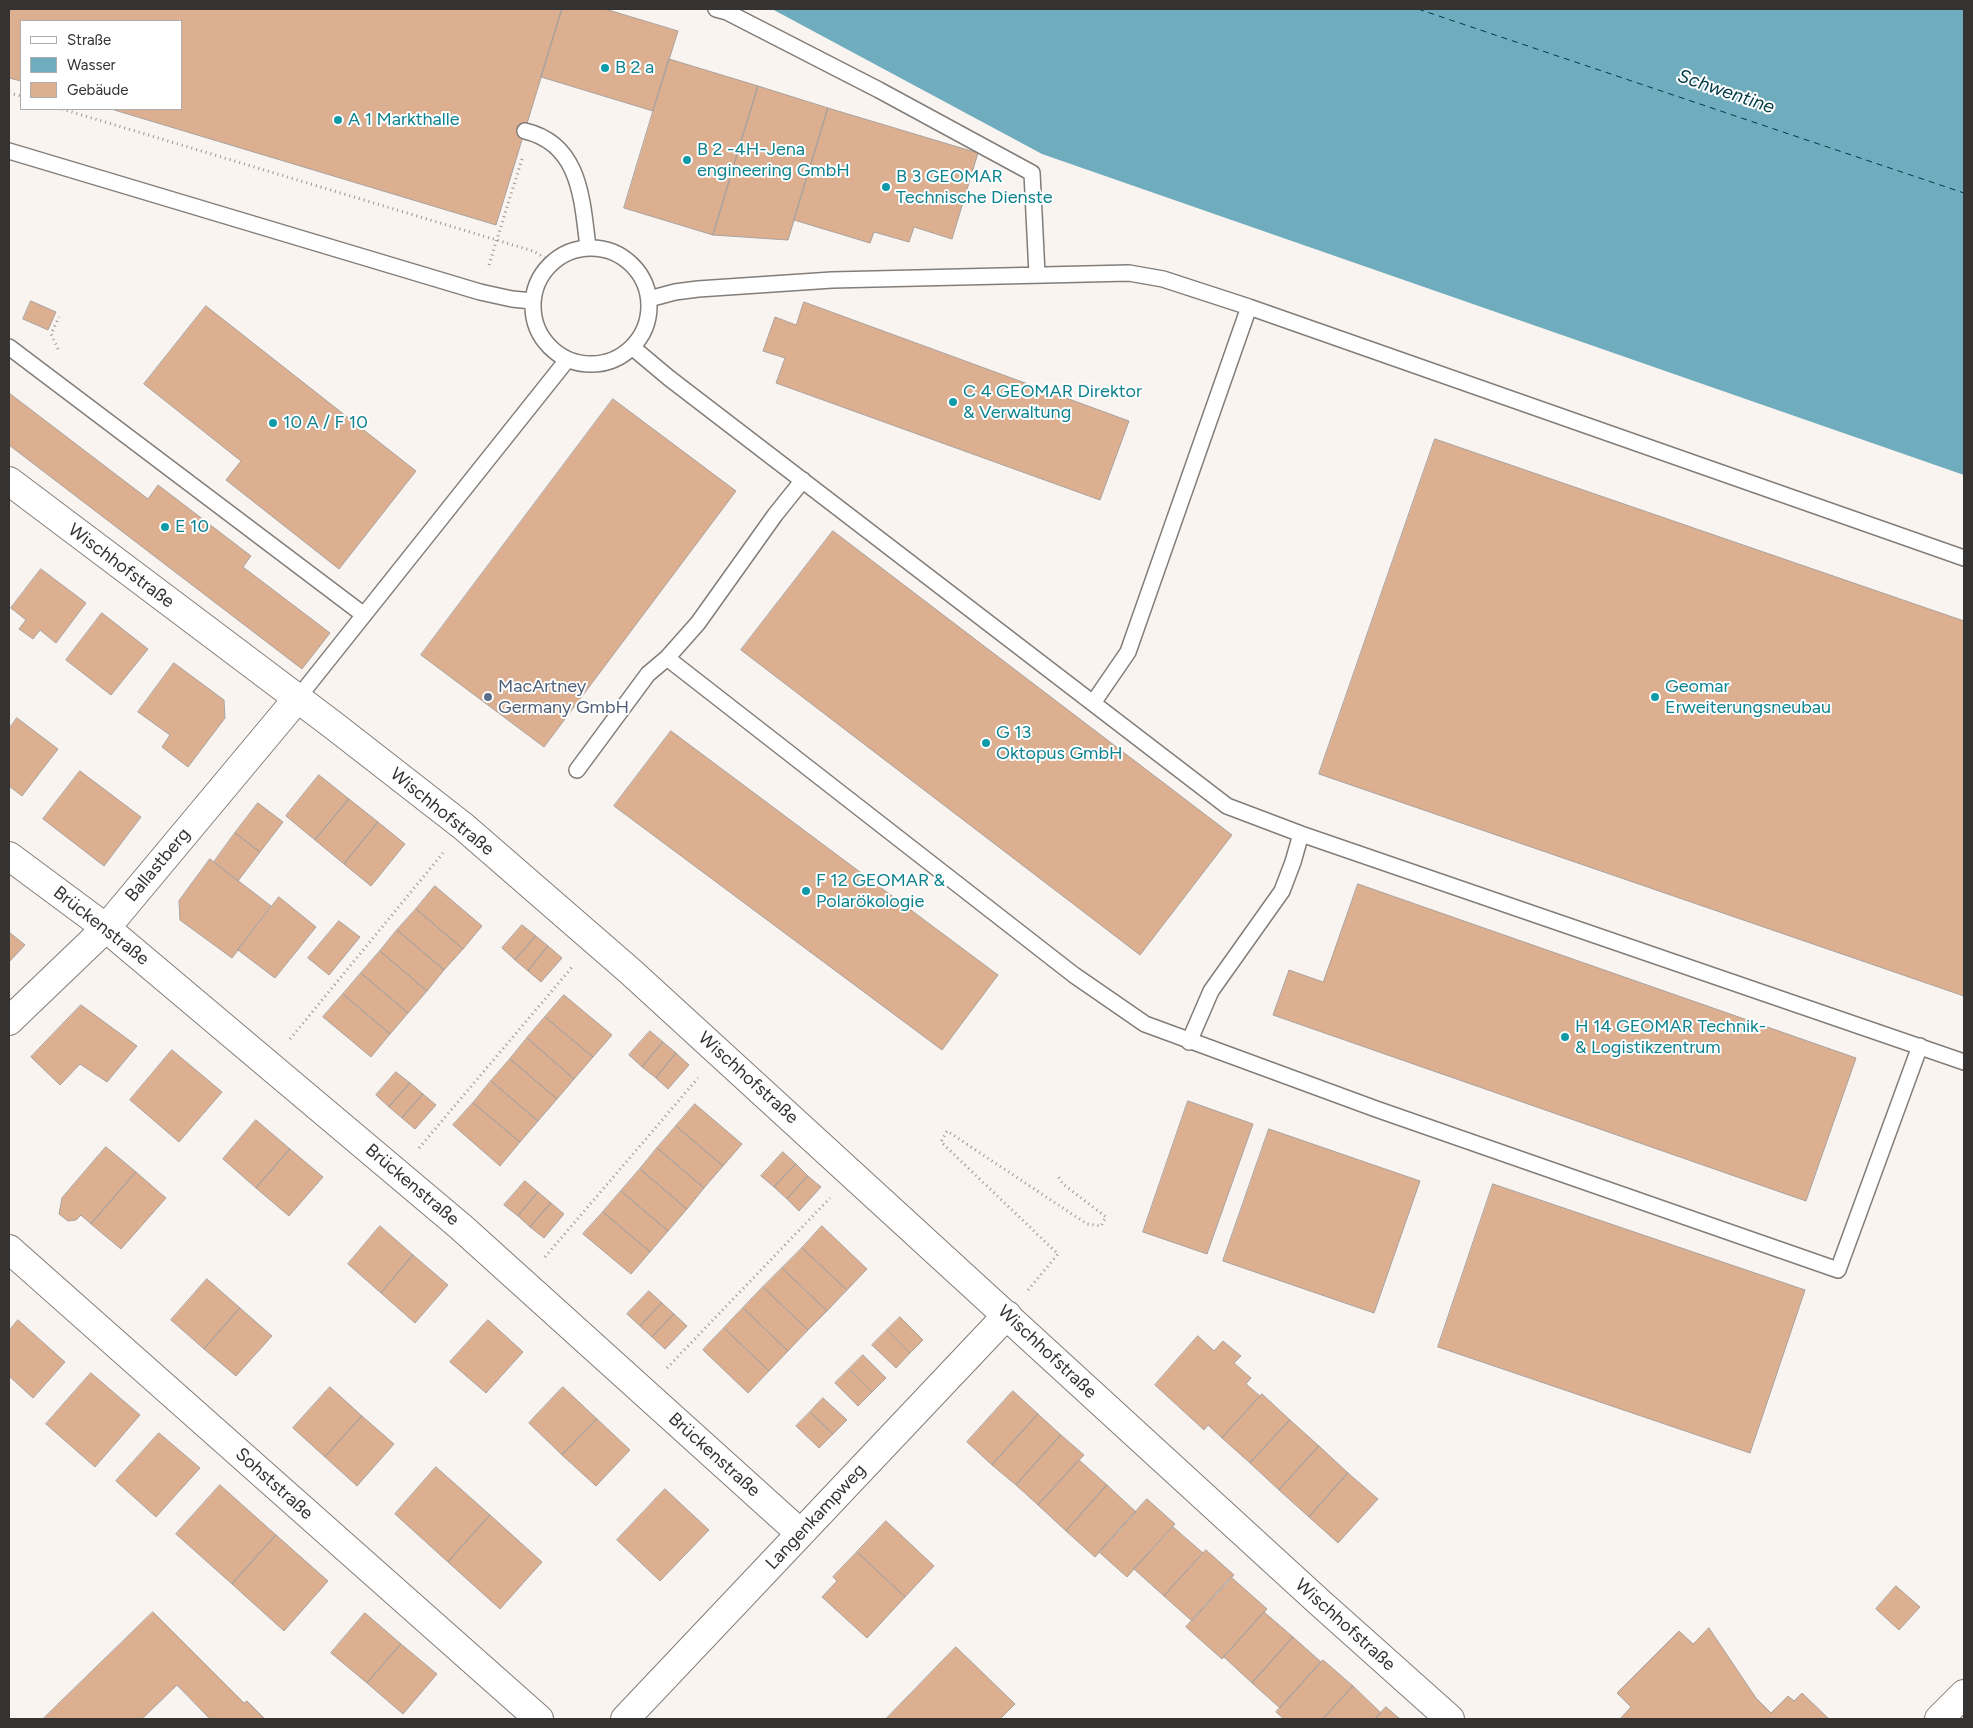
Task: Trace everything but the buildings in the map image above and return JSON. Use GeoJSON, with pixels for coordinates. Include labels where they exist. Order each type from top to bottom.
{"type":"FeatureCollection","features":[{"type":"Feature","properties":{"kind":"street","name":"Wischhofstraße"},"geometry":{"type":"LineString","coordinates":[[9,481],[297,698],[464,828],[720,1052],[1318,1601],[1450,1719]]}},
{"type":"Feature","properties":{"kind":"street","name":"Ballastberg"},"geometry":{"type":"LineString","coordinates":[[9,1021],[106,928],[297,698]]}},
{"type":"Feature","properties":{"kind":"street","name":"Brückenstraße"},"geometry":{"type":"LineString","coordinates":[[9,856],[106,928],[461,1227],[800,1533]]}},
{"type":"Feature","properties":{"kind":"street","name":"Sohststraße"},"geometry":{"type":"LineString","coordinates":[[9,1249],[539,1719]]}},
{"type":"Feature","properties":{"kind":"street","name":"Langenkampweg"},"geometry":{"type":"LineString","coordinates":[[625,1719],[1007,1315]]}},
{"type":"Feature","properties":{"kind":"street"},"geometry":{"type":"LineString","coordinates":[[1939,1719],[1964,1694]]}},
{"type":"Feature","properties":{"kind":"lane"},"geometry":{"type":"LineString","coordinates":[[716,9],[726,12],[880,90],[1032,173],[1037,274]]}},
{"type":"Feature","properties":{"kind":"lane"},"geometry":{"type":"LineString","coordinates":[[527,131],[543,137],[559,150],[575,173],[581,195],[588,247]]}},
{"type":"Feature","properties":{"kind":"lane"},"geometry":{"type":"LineString","coordinates":[[9,151],[480,292],[532,301]]}},
{"type":"Feature","properties":{"kind":"lane"},"geometry":{"type":"LineString","coordinates":[[588,247],[606,249],[622,256],[635,267],[644,282],[649,298],[649,316],[643,333],[632,347],[619,358],[602,364],[584,364],[567,360],[547,346],[535,325],[532,301],[536,285],[544,270],[552,262],[572,250],[588,247]]}},
{"type":"Feature","properties":{"kind":"lane"},"geometry":{"type":"LineString","coordinates":[[649,298],[698,288],[832,280],[1037,274],[1129,273],[1150,275],[1249,307],[1964,558]]}},
{"type":"Feature","properties":{"kind":"lane"},"geometry":{"type":"LineString","coordinates":[[1093,703],[1128,652],[1249,307]]}},
{"type":"Feature","properties":{"kind":"lane"},"geometry":{"type":"LineString","coordinates":[[9,347],[364,615]]}},
{"type":"Feature","properties":{"kind":"lane"},"geometry":{"type":"LineString","coordinates":[[632,347],[669,378],[1227,806],[1301,834],[1964,1062]]}},
{"type":"Feature","properties":{"kind":"lane"},"geometry":{"type":"LineString","coordinates":[[297,698],[567,360]]}},
{"type":"Feature","properties":{"kind":"lane"},"geometry":{"type":"LineString","coordinates":[[577,770],[648,674],[666,658],[698,623],[775,515],[803,480]]}},
{"type":"Feature","properties":{"kind":"lane"},"geometry":{"type":"LineString","coordinates":[[666,658],[1074,975],[1145,1024],[1189,1042],[1385,1112],[1838,1270],[1920,1046]]}},
{"type":"Feature","properties":{"kind":"lane"},"geometry":{"type":"LineString","coordinates":[[1189,1042],[1211,991],[1282,891],[1301,834]]}},
{"type":"Feature","properties":{"kind":"path"},"geometry":{"type":"LineString","coordinates":[[65,110],[533,251],[552,262]]}},
{"type":"Feature","properties":{"kind":"path"},"geometry":{"type":"LineString","coordinates":[[480,292],[527,131]]}},
{"type":"Feature","properties":{"kind":"path"},"geometry":{"type":"LineString","coordinates":[[51,334],[59,317]]}},
{"type":"Feature","properties":{"kind":"path"},"geometry":{"type":"LineString","coordinates":[[269,1065],[464,828]]}},
{"type":"Feature","properties":{"kind":"path"},"geometry":{"type":"LineString","coordinates":[[397,1173],[594,941]]}},
{"type":"Feature","properties":{"kind":"path"},"geometry":{"type":"LineString","coordinates":[[523,1283],[720,1052]]}},
{"type":"Feature","properties":{"kind":"path"},"geometry":{"type":"LineString","coordinates":[[1007,1315],[1058,1254],[940,1142],[947,1131],[1087,1224],[1101,1226],[1106,1218],[1064,1184],[1057,1175]]}},
{"type":"Feature","properties":{"kind":"path"},"geometry":{"type":"LineString","coordinates":[[644,1392],[853,1174]]}},
{"type":"Feature","properties":{"kind":"water","name":"Schwentine"},"geometry":{"type":"Polygon","coordinates":[[[772,9],[1964,9],[1964,475],[1042,154],[772,9]]]}},
{"type":"Feature","properties":{"kind":"ferry route"},"geometry":{"type":"LineString","coordinates":[[1418,9],[1964,193]]}},
{"type":"Feature","properties":{"kind":"place","name":"B 2 a"},"geometry":{"type":"Point","coordinates":[605,68]}},
{"type":"Feature","properties":{"kind":"place","name":"A 1 Markthalle"},"geometry":{"type":"Point","coordinates":[338,120]}},
{"type":"Feature","properties":{"kind":"place","name":"B 2 -4H-Jena engineering GmbH"},"geometry":{"type":"Point","coordinates":[687,160]}},
{"type":"Feature","properties":{"kind":"place","name":"B 3 GEOMAR Technische Dienste"},"geometry":{"type":"Point","coordinates":[886,187]}},
{"type":"Feature","properties":{"kind":"place","name":"C 4 GEOMAR Direktor & Verwaltung"},"geometry":{"type":"Point","coordinates":[953,402]}},
{"type":"Feature","properties":{"kind":"place","name":"10 A / F 10"},"geometry":{"type":"Point","coordinates":[273,423]}},
{"type":"Feature","properties":{"kind":"place","name":"E 10"},"geometry":{"type":"Point","coordinates":[165,527]}},
{"type":"Feature","properties":{"kind":"place","name":"MacArtney Germany GmbH"},"geometry":{"type":"Point","coordinates":[488,697]}},
{"type":"Feature","properties":{"kind":"place","name":"Geomar Erweiterungsneubau"},"geometry":{"type":"Point","coordinates":[1655,697]}},
{"type":"Feature","properties":{"kind":"place","name":"G 13 Oktopus GmbH"},"geometry":{"type":"Point","coordinates":[986,743]}},
{"type":"Feature","properties":{"kind":"place","name":"F 12 GEOMAR & Polarökologie"},"geometry":{"type":"Point","coordinates":[806,891]}},
{"type":"Feature","properties":{"kind":"place","name":"H 14 GEOMAR Technik- & Logistikzentrum"},"geometry":{"type":"Point","coordinates":[1565,1037]}}]}
